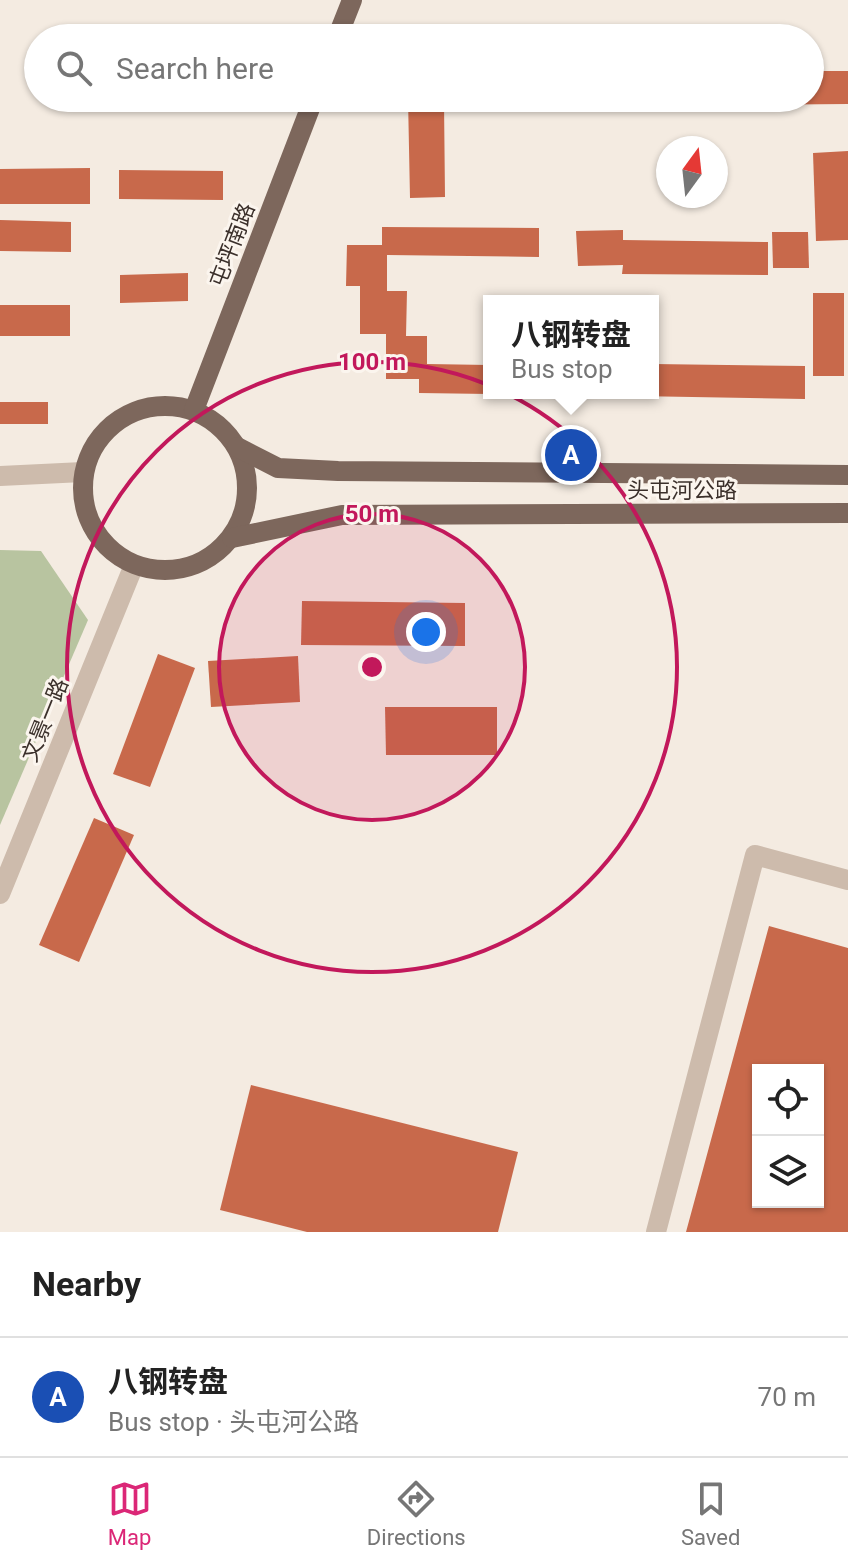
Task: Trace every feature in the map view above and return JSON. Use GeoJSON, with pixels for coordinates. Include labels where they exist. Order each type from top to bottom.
{"type":"FeatureCollection","features":[{"type":"Feature","properties":{"kind":"main road"},"geometry":{"type":"LineString","coordinates":[[343,24],[352,0]]}},
{"type":"Feature","properties":{"kind":"main road","name":"屯坪南路"},"geometry":{"type":"LineString","coordinates":[[194,410],[309,112]]}},
{"type":"Feature","properties":{"kind":"main road"},"geometry":{"type":"LineString","coordinates":[[158,405],[194,410],[219,425],[237,447],[248,477],[246,509],[232,538],[204,561],[169,571],[134,565],[103,543],[85,510],[83,472],[97,439],[124,415],[158,405]]}},
{"type":"Feature","properties":{"kind":"main road","name":"头屯河公路"},"geometry":{"type":"LineString","coordinates":[[237,447],[278,468],[848,475]]}},
{"type":"Feature","properties":{"kind":"main road","name":"头屯河公路"},"geometry":{"type":"LineString","coordinates":[[232,538],[342,515],[848,513]]}},
{"type":"Feature","properties":{"kind":"street"},"geometry":{"type":"LineString","coordinates":[[0,476],[83,472]]}},
{"type":"Feature","properties":{"kind":"street","name":"文景一路"},"geometry":{"type":"LineString","coordinates":[[0,894],[134,565]]}},
{"type":"Feature","properties":{"kind":"street"},"geometry":{"type":"LineString","coordinates":[[656,1232],[755,855],[848,880]]}},
{"type":"Feature","properties":{"kind":"green space"},"geometry":{"type":"Polygon","coordinates":[[[0,550],[41,551],[88,620],[0,825],[0,550]]]}},
{"type":"Feature","properties":{"kind":"building"},"geometry":{"type":"Polygon","coordinates":[[[824,71],[848,71],[848,104],[824,104],[824,71]]]}},
{"type":"Feature","properties":{"kind":"building"},"geometry":{"type":"Polygon","coordinates":[[[408,112],[444,112],[445,197],[410,198],[408,112]]]}},
{"type":"Feature","properties":{"kind":"building"},"geometry":{"type":"Polygon","coordinates":[[[848,151],[848,240],[816,241],[813,153],[848,151]]]}},
{"type":"Feature","properties":{"kind":"building"},"geometry":{"type":"Polygon","coordinates":[[[90,168],[90,204],[0,204],[0,169],[90,168]]]}},
{"type":"Feature","properties":{"kind":"building"},"geometry":{"type":"Polygon","coordinates":[[[119,170],[223,171],[223,200],[119,199],[119,170]]]}},
{"type":"Feature","properties":{"kind":"building"},"geometry":{"type":"Polygon","coordinates":[[[0,220],[71,222],[71,252],[0,251],[0,220]]]}},
{"type":"Feature","properties":{"kind":"building"},"geometry":{"type":"Polygon","coordinates":[[[382,227],[539,228],[539,257],[387,255],[387,291],[407,291],[406,336],[427,336],[427,364],[483,365],[483,394],[419,393],[419,379],[386,379],[386,334],[360,334],[360,286],[346,286],[347,245],[382,245],[382,227]]]}},
{"type":"Feature","properties":{"kind":"building"},"geometry":{"type":"Polygon","coordinates":[[[623,230],[623,240],[768,242],[768,275],[622,274],[623,265],[578,266],[576,231],[623,230]]]}},
{"type":"Feature","properties":{"kind":"building"},"geometry":{"type":"Polygon","coordinates":[[[772,232],[808,232],[809,268],[773,268],[772,232]]]}},
{"type":"Feature","properties":{"kind":"building"},"geometry":{"type":"Polygon","coordinates":[[[188,273],[188,301],[120,303],[120,275],[188,273]]]}},
{"type":"Feature","properties":{"kind":"building"},"geometry":{"type":"Polygon","coordinates":[[[813,293],[844,293],[844,376],[813,376],[813,293]]]}},
{"type":"Feature","properties":{"kind":"building"},"geometry":{"type":"Polygon","coordinates":[[[0,305],[70,305],[70,336],[0,336],[0,305]]]}},
{"type":"Feature","properties":{"kind":"building"},"geometry":{"type":"Polygon","coordinates":[[[659,364],[805,366],[805,399],[659,396],[659,364]]]}},
{"type":"Feature","properties":{"kind":"building"},"geometry":{"type":"Polygon","coordinates":[[[0,402],[48,402],[48,424],[0,424],[0,402]]]}},
{"type":"Feature","properties":{"kind":"building"},"geometry":{"type":"Polygon","coordinates":[[[302,601],[465,603],[465,646],[301,645],[302,601]]]}},
{"type":"Feature","properties":{"kind":"building"},"geometry":{"type":"Polygon","coordinates":[[[158,654],[195,668],[150,787],[113,774],[158,654]]]}},
{"type":"Feature","properties":{"kind":"building"},"geometry":{"type":"Polygon","coordinates":[[[298,656],[300,702],[211,707],[208,661],[298,656]]]}},
{"type":"Feature","properties":{"kind":"building"},"geometry":{"type":"Polygon","coordinates":[[[385,707],[497,707],[497,755],[386,755],[385,707]]]}},
{"type":"Feature","properties":{"kind":"building"},"geometry":{"type":"Polygon","coordinates":[[[94,818],[134,835],[79,962],[39,945],[94,818]]]}},
{"type":"Feature","properties":{"kind":"building"},"geometry":{"type":"Polygon","coordinates":[[[769,926],[848,948],[848,1232],[686,1232],[769,926]]]}},
{"type":"Feature","properties":{"kind":"building"},"geometry":{"type":"Polygon","coordinates":[[[251,1085],[518,1152],[498,1232],[307,1232],[220,1210],[251,1085]]]}},
{"type":"Feature","properties":{"kind":"place","name":"八钢转盘"},"geometry":{"type":"Point","coordinates":[571,455]}}]}
